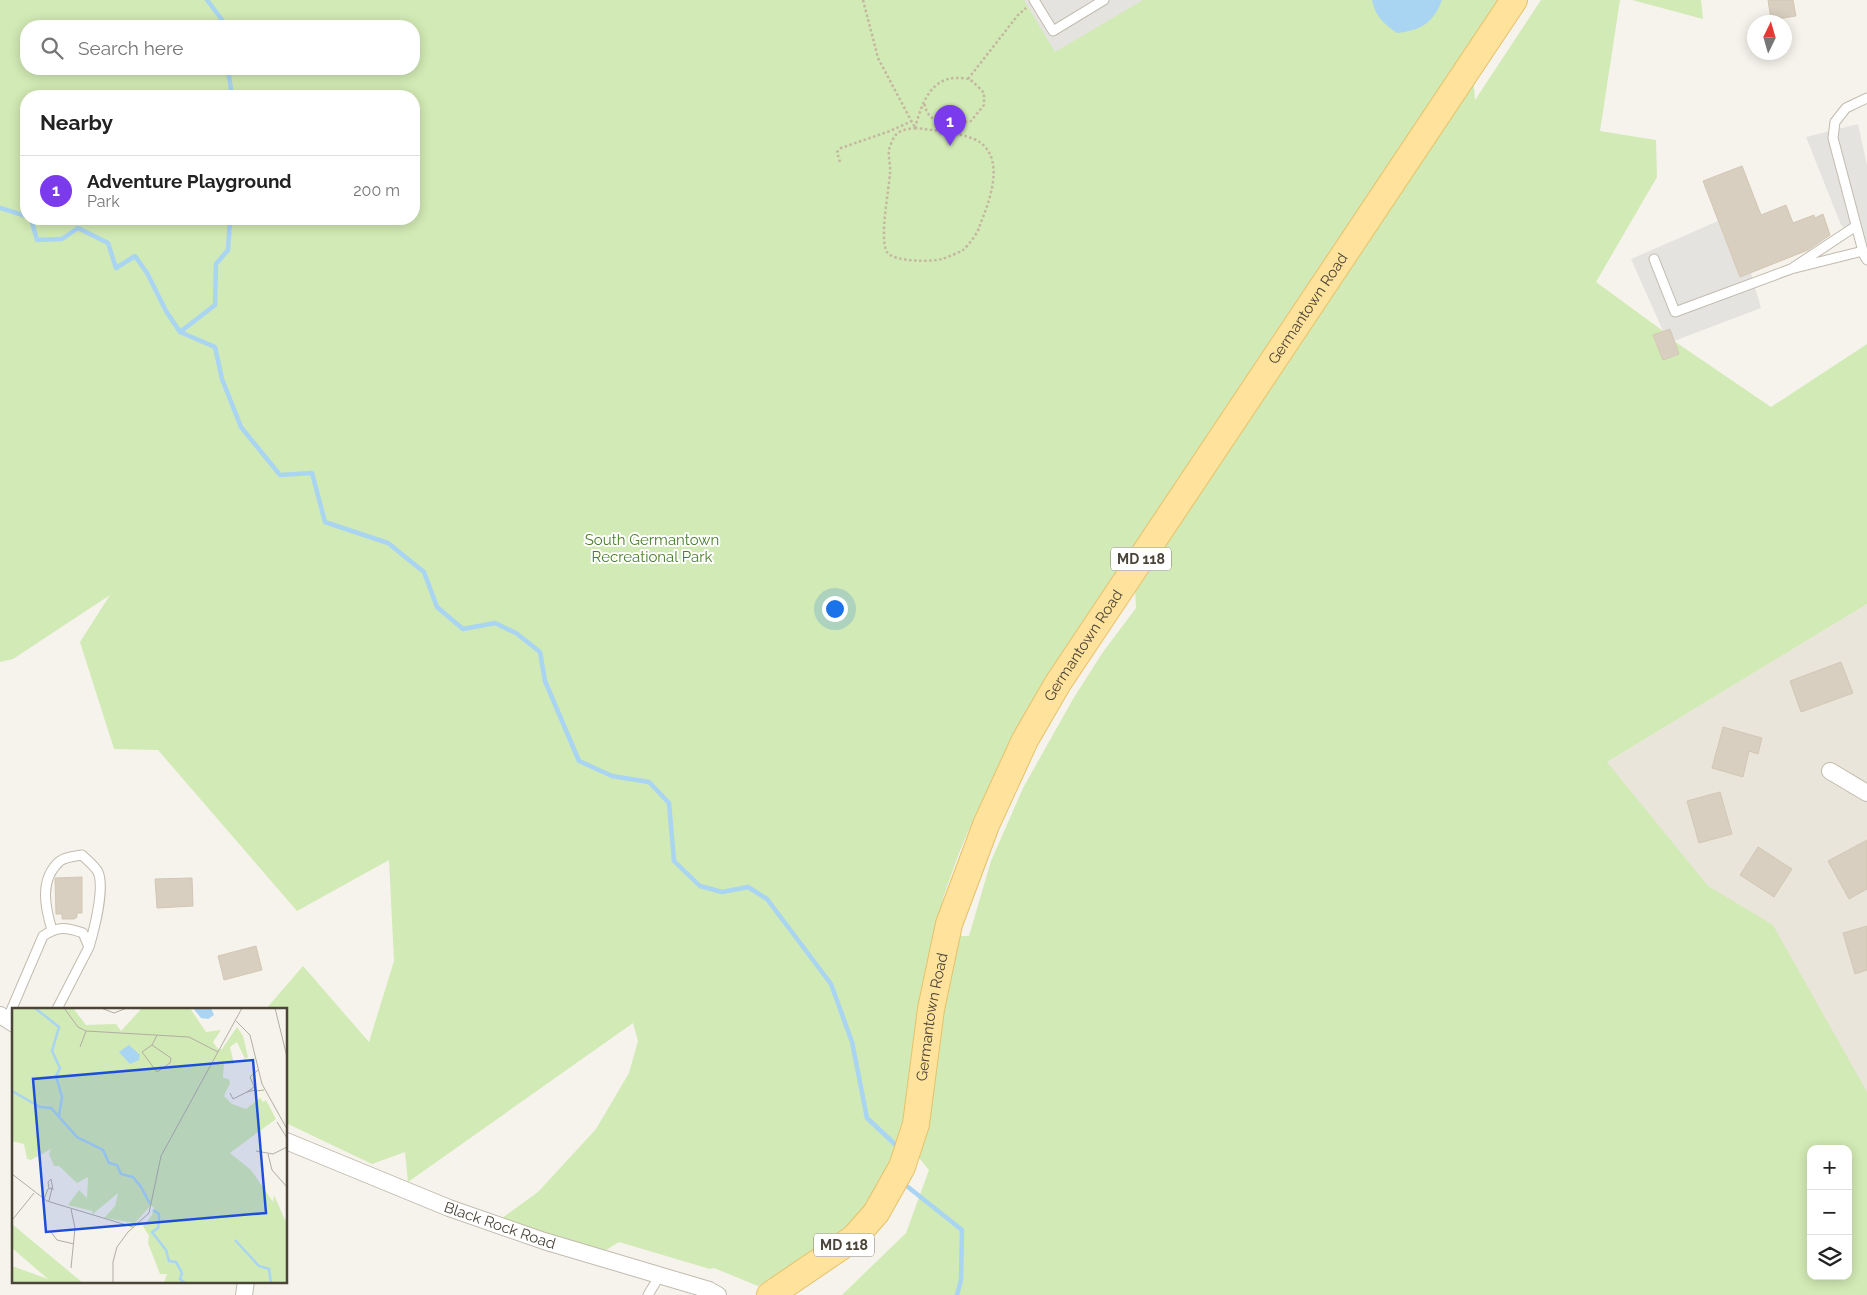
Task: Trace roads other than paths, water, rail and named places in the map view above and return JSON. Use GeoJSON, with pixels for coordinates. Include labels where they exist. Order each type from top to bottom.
{"type":"FeatureCollection","features":[{"type":"Feature","properties":{"kind":"main road","name":"Germantown Road"},"geometry":{"type":"LineString","coordinates":[[770,1295],[854,1238],[876,1213],[902,1167],[916,1124],[931,1009],[949,924],[986,825],[1026,740],[1058,683],[1514,0]]}},
{"type":"Feature","properties":{"kind":"street"},"geometry":{"type":"LineString","coordinates":[[1830,771],[1867,793]]}},
{"type":"Feature","properties":{"kind":"street","name":"Black Rock Road"},"geometry":{"type":"LineString","coordinates":[[288,1142],[448,1208],[544,1241],[709,1290],[718,1295]]}},
{"type":"Feature","properties":{"kind":"street"},"geometry":{"type":"LineString","coordinates":[[244,1295],[246,1282]]}},
{"type":"Feature","properties":{"kind":"lane"},"geometry":{"type":"LineString","coordinates":[[1034,0],[1053,31],[1104,0]]}},
{"type":"Feature","properties":{"kind":"lane"},"geometry":{"type":"LineString","coordinates":[[1654,259],[1675,312],[1791,268],[1865,255],[1832,138],[1835,122],[1846,108],[1867,98]]}},
{"type":"Feature","properties":{"kind":"lane"},"geometry":{"type":"LineString","coordinates":[[1791,268],[1856,226]]}},
{"type":"Feature","properties":{"kind":"lane"},"geometry":{"type":"LineString","coordinates":[[52,930],[44,905],[48,876],[61,859],[82,854],[98,873],[100,894],[97,921],[89,947],[58,1008]]}},
{"type":"Feature","properties":{"kind":"lane"},"geometry":{"type":"LineString","coordinates":[[12,1008],[43,936],[52,930],[68,927],[83,933],[89,947]]}},
{"type":"Feature","properties":{"kind":"lane"},"geometry":{"type":"LineString","coordinates":[[7,1020],[12,1008]]}},
{"type":"Feature","properties":{"kind":"lane"},"geometry":{"type":"LineString","coordinates":[[648,1295],[660,1275]]}},
{"type":"Feature","properties":{"kind":"water"},"geometry":{"type":"Polygon","coordinates":[[[1372,0],[1442,0],[1435,14],[1426,24],[1413,30],[1397,33],[1381,19],[1372,0]]]}},
{"type":"Feature","properties":{"kind":"waterway"},"geometry":{"type":"LineString","coordinates":[[207,0],[222,20]]}},
{"type":"Feature","properties":{"kind":"waterway"},"geometry":{"type":"LineString","coordinates":[[229,75],[231,90]]}},
{"type":"Feature","properties":{"kind":"waterway"},"geometry":{"type":"LineString","coordinates":[[0,208],[20,214]]}},
{"type":"Feature","properties":{"kind":"waterway"},"geometry":{"type":"LineString","coordinates":[[33,225],[37,240],[62,239],[78,228],[108,243],[116,268],[135,256],[147,273],[166,311],[180,332],[215,347],[222,379],[241,427],[280,475],[312,473],[325,522],[388,543],[424,572],[437,607],[463,629],[495,623],[516,633],[540,652],[545,681],[579,761],[612,776],[649,782],[669,803],[674,861],[700,886],[722,892],[748,887],[767,899],[831,984],[852,1042],[867,1118],[899,1148]]}},
{"type":"Feature","properties":{"kind":"waterway"},"geometry":{"type":"LineString","coordinates":[[180,332],[215,305],[216,264],[228,250],[230,225]]}},
{"type":"Feature","properties":{"kind":"waterway"},"geometry":{"type":"LineString","coordinates":[[908,1187],[962,1230],[961,1280],[957,1295]]}},
{"type":"Feature","properties":{"kind":"place","name":"Adventure Playground"},"geometry":{"type":"Point","coordinates":[950,146]}},
{"type":"Feature","properties":{"kind":"park label","name":"South Germantown Recreational Park"},"geometry":{"type":"Point","coordinates":[652,548]}}]}
